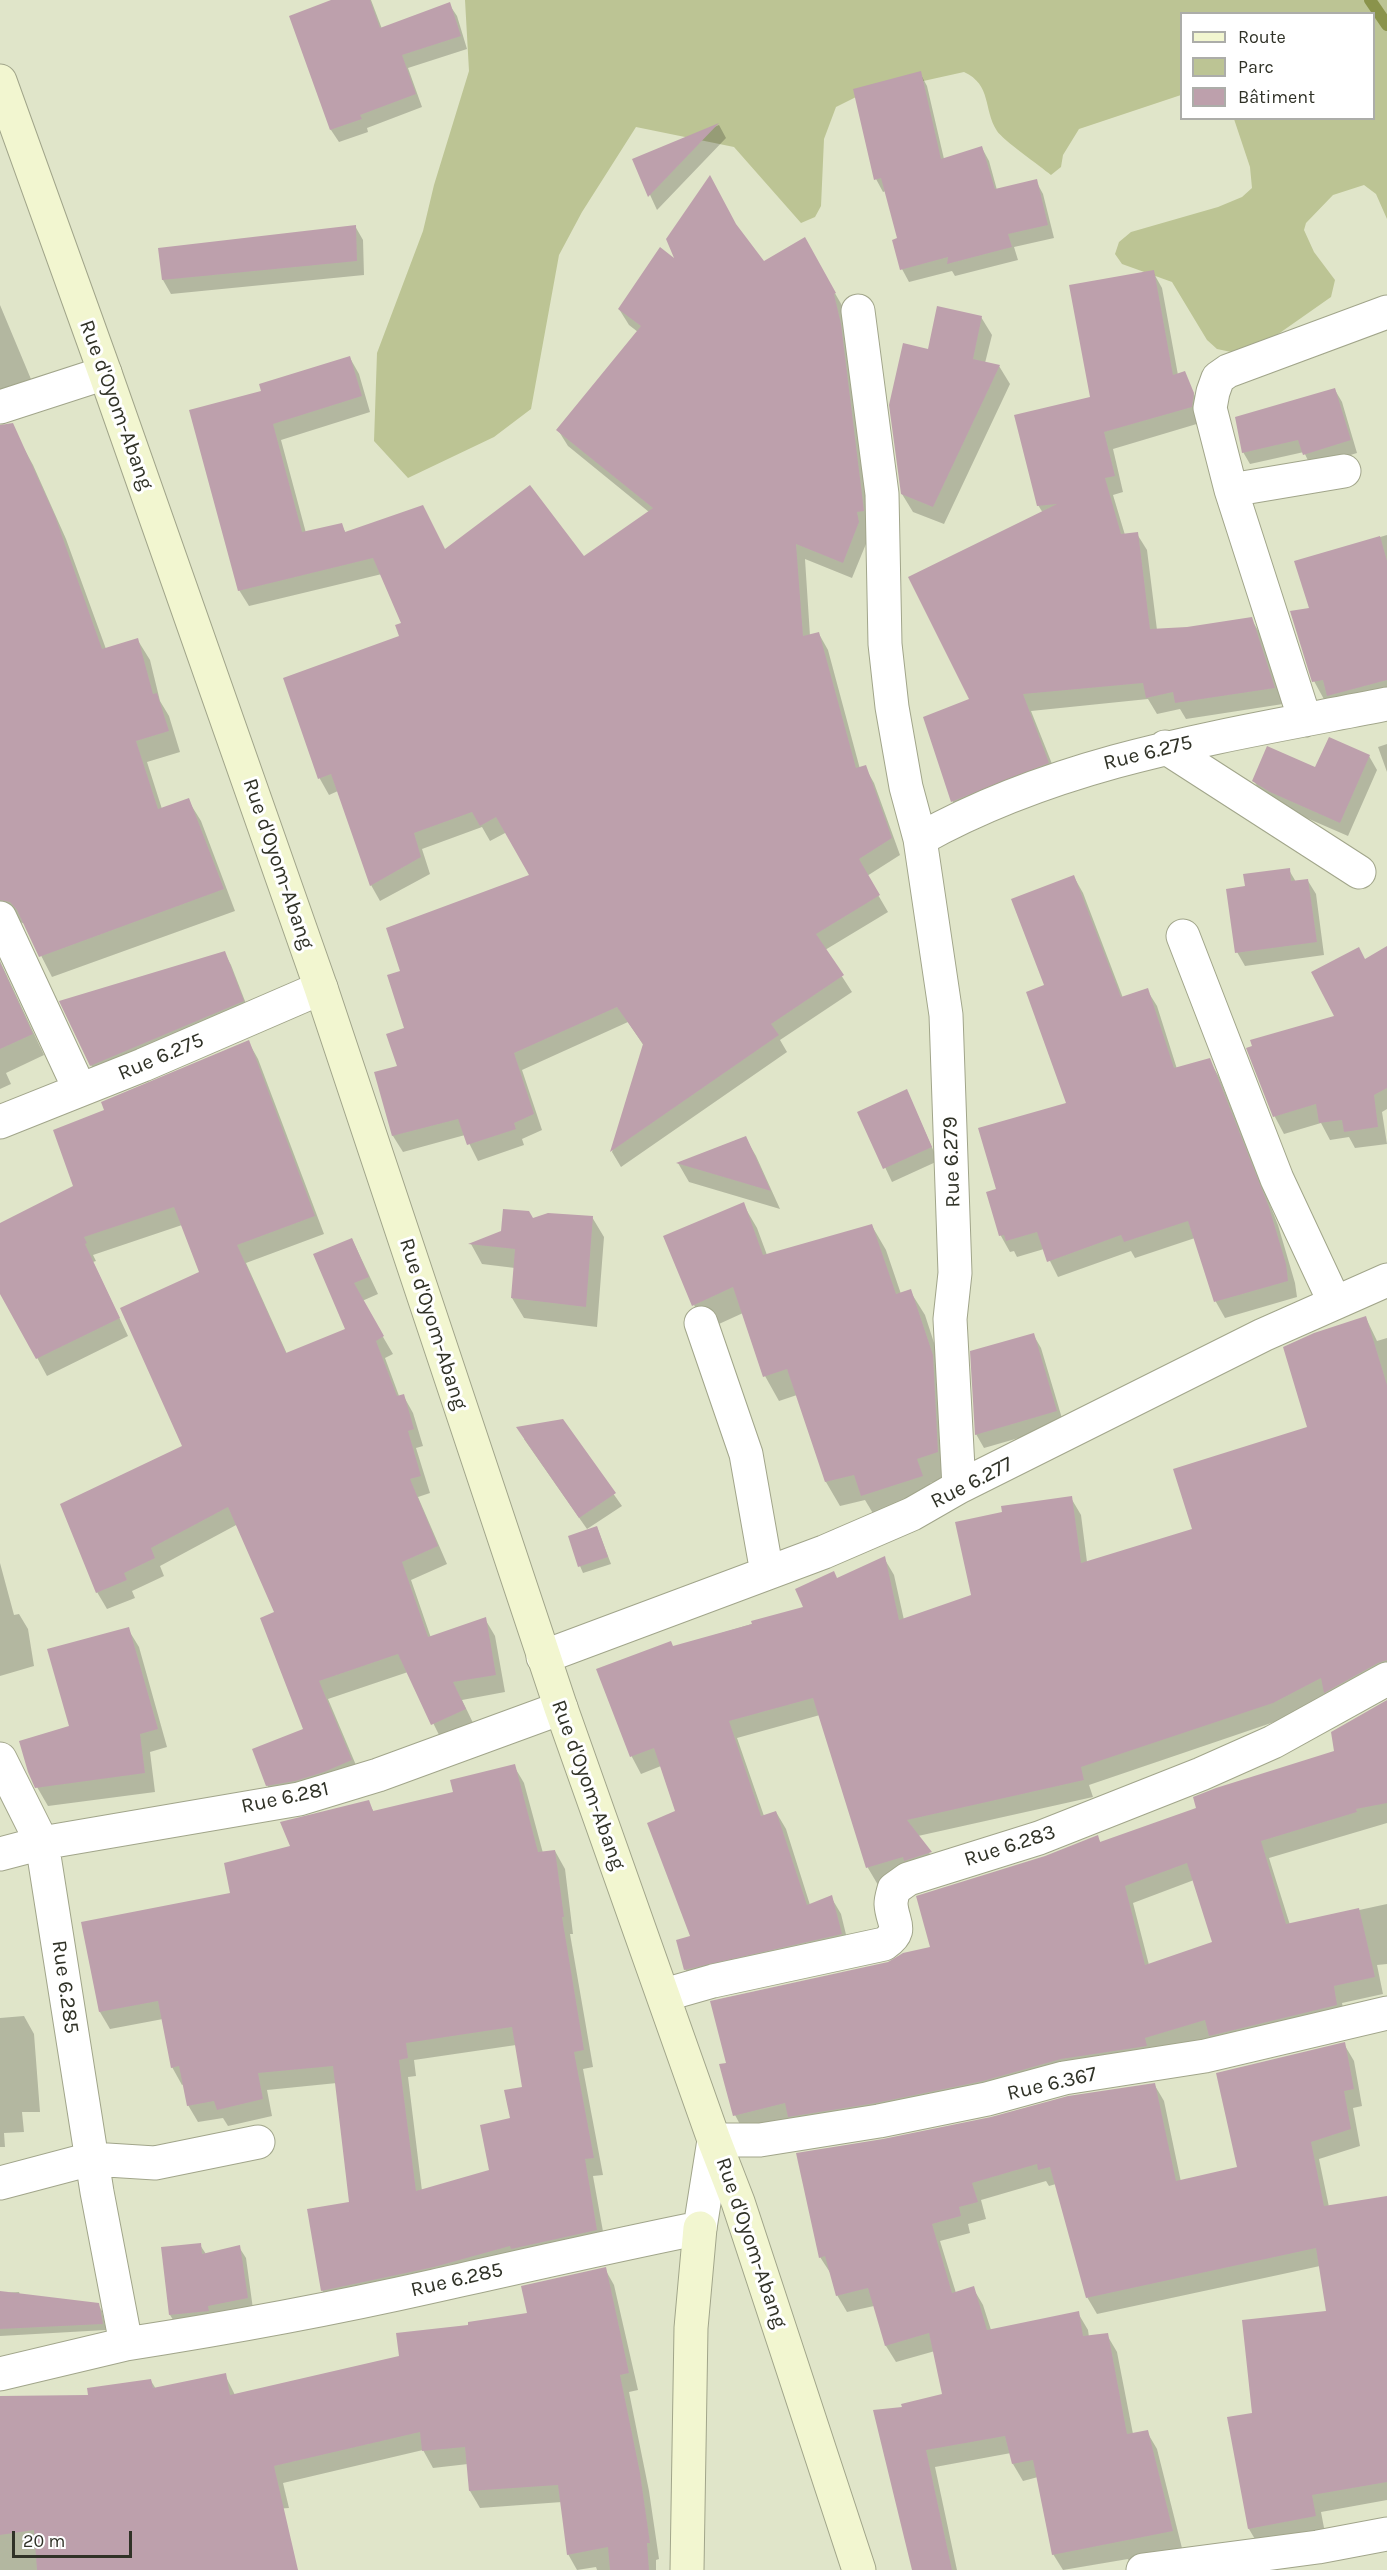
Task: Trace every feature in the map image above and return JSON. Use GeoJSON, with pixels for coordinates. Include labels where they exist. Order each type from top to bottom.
{"type":"FeatureCollection","features":[{"type":"Feature","properties":{"kind":"main road","name":"Rue d'Oyom-Abang"},"geometry":{"type":"LineString","coordinates":[[0,81],[321,988],[543,1657],[742,2213],[859,2570]]}},
{"type":"Feature","properties":{"kind":"main road"},"geometry":{"type":"LineString","coordinates":[[687,2570],[691,2328],[700,2228]]}},
{"type":"Feature","properties":{"kind":"street","name":"Rue 6.279"},"geometry":{"type":"LineString","coordinates":[[858,311],[882,494],[885,644],[892,707],[906,787],[920,839],[946,1015],[955,1273],[950,1319],[959,1487]]}},
{"type":"Feature","properties":{"kind":"street"},"geometry":{"type":"LineString","coordinates":[[1305,720],[1231,490],[1210,408],[1213,392],[1218,378],[1228,371],[1387,312]]}},
{"type":"Feature","properties":{"kind":"street"},"geometry":{"type":"LineString","coordinates":[[0,407],[105,373]]}},
{"type":"Feature","properties":{"kind":"street"},"geometry":{"type":"LineString","coordinates":[[1231,490],[1344,471]]}},
{"type":"Feature","properties":{"kind":"street","name":"Rue 6.275"},"geometry":{"type":"LineString","coordinates":[[920,839],[954,820],[1006,797],[1078,771],[1165,747],[1387,704]]}},
{"type":"Feature","properties":{"kind":"street"},"geometry":{"type":"LineString","coordinates":[[1165,747],[1359,872]]}},
{"type":"Feature","properties":{"kind":"street"},"geometry":{"type":"LineString","coordinates":[[0,918],[80,1090]]}},
{"type":"Feature","properties":{"kind":"street"},"geometry":{"type":"LineString","coordinates":[[1183,936],[1277,1179],[1335,1303]]}},
{"type":"Feature","properties":{"kind":"street","name":"Rue 6.275"},"geometry":{"type":"LineString","coordinates":[[0,1122],[321,988]]}},
{"type":"Feature","properties":{"kind":"street","name":"Rue 6.277"},"geometry":{"type":"LineString","coordinates":[[543,1657],[767,1573],[912,1514],[959,1487],[1263,1335],[1387,1280]]}},
{"type":"Feature","properties":{"kind":"street"},"geometry":{"type":"LineString","coordinates":[[701,1323],[746,1454],[767,1573]]}},
{"type":"Feature","properties":{"kind":"street","name":"Rue 6.283"},"geometry":{"type":"LineString","coordinates":[[664,1995],[713,1981],[884,1944],[893,1938],[897,1927],[891,1904],[894,1889],[908,1879],[1039,1838],[1201,1774],[1273,1742],[1387,1679]]}},
{"type":"Feature","properties":{"kind":"street","name":"Rue 6.281"},"geometry":{"type":"LineString","coordinates":[[0,1854],[42,1843],[299,1798],[378,1775],[561,1708]]}},
{"type":"Feature","properties":{"kind":"street","name":"Rue 6.285"},"geometry":{"type":"LineString","coordinates":[[0,1759],[42,1843],[91,2159],[126,2344]]}},
{"type":"Feature","properties":{"kind":"street","name":"Rue 6.367"},"geometry":{"type":"LineString","coordinates":[[714,2140],[760,2140],[879,2121],[987,2099],[1064,2078],[1205,2056],[1387,2013]]}},
{"type":"Feature","properties":{"kind":"street"},"geometry":{"type":"LineString","coordinates":[[700,2228],[714,2140]]}},
{"type":"Feature","properties":{"kind":"street"},"geometry":{"type":"LineString","coordinates":[[0,2183],[91,2159],[155,2163],[258,2142]]}},
{"type":"Feature","properties":{"kind":"street","name":"Rue 6.285"},"geometry":{"type":"LineString","coordinates":[[0,2374],[126,2344],[228,2328],[398,2294],[586,2251],[700,2228]]}},
{"type":"Feature","properties":{"kind":"street"},"geometry":{"type":"LineString","coordinates":[[1143,2570],[1318,2547],[1387,2534]]}},
{"type":"Feature","properties":{"kind":"green space"},"geometry":{"type":"Polygon","coordinates":[[[465,0],[1387,0],[1387,219],[1376,194],[1364,185],[1333,195],[1306,223],[1304,230],[1314,252],[1335,280],[1331,297],[1264,344],[1236,353],[1217,349],[1207,340],[1172,282],[1122,264],[1115,254],[1119,242],[1131,232],[1218,207],[1242,197],[1252,188],[1250,167],[1234,120],[1375,120],[1375,12],[1180,12],[1180,95],[1079,129],[1063,155],[1061,167],[1051,175],[997,131],[983,91],[973,77],[964,72],[860,95],[836,107],[824,139],[821,206],[815,217],[801,223],[734,147],[636,127],[582,212],[559,255],[531,409],[494,437],[408,478],[374,441],[377,353],[423,231],[434,185],[469,71],[465,0]]]}},
{"type":"Feature","properties":{"kind":"building"},"geometry":{"type":"Polygon","coordinates":[[[331,0],[370,0],[380,28],[450,2],[461,36],[402,55],[416,94],[360,115],[362,119],[330,130],[289,16],[331,0]]]}},
{"type":"Feature","properties":{"kind":"building"},"geometry":{"type":"Polygon","coordinates":[[[921,71],[941,159],[982,146],[995,189],[1037,179],[1048,225],[1008,234],[1012,247],[947,264],[948,257],[900,270],[892,240],[897,238],[881,178],[874,180],[853,89],[921,71]]]}},
{"type":"Feature","properties":{"kind":"building"},"geometry":{"type":"Polygon","coordinates":[[[719,123],[648,197],[632,159],[719,123]]]}},
{"type":"Feature","properties":{"kind":"building"},"geometry":{"type":"Polygon","coordinates":[[[710,175],[736,224],[764,261],[805,237],[836,293],[834,294],[841,324],[864,511],[857,512],[859,522],[843,563],[796,544],[803,636],[819,632],[856,768],[866,765],[892,838],[859,859],[880,895],[816,934],[844,975],[771,1024],[779,1035],[610,1152],[643,1044],[617,1007],[514,1053],[534,1114],[514,1123],[516,1129],[467,1145],[458,1119],[392,1136],[374,1072],[397,1066],[386,1034],[404,1028],[387,975],[400,971],[386,928],[529,875],[496,817],[480,826],[472,812],[414,833],[421,857],[370,886],[331,774],[318,779],[283,678],[399,636],[395,625],[401,623],[373,558],[238,591],[189,410],[261,391],[259,384],[350,356],[362,396],[273,424],[302,532],[342,523],[345,532],[423,505],[445,549],[530,485],[584,556],[653,508],[556,430],[641,326],[618,309],[660,247],[674,258],[666,239],[710,175]]]}},
{"type":"Feature","properties":{"kind":"building"},"geometry":{"type":"Polygon","coordinates":[[[356,225],[357,261],[162,280],[158,248],[356,225]]]}},
{"type":"Feature","properties":{"kind":"building"},"geometry":{"type":"Polygon","coordinates":[[[1154,270],[1173,375],[1185,371],[1194,393],[1192,407],[1104,432],[1115,476],[1105,478],[1121,534],[1138,532],[1150,629],[1187,627],[1252,617],[1275,688],[1175,703],[1173,692],[1146,698],[1143,683],[1023,694],[1049,763],[951,802],[923,717],[969,699],[908,577],[1057,504],[1037,506],[1014,415],[1090,397],[1069,285],[1154,270]]]}},
{"type":"Feature","properties":{"kind":"building"},"geometry":{"type":"Polygon","coordinates":[[[937,306],[982,316],[973,359],[1000,365],[933,507],[901,494],[889,405],[903,343],[928,349],[937,306]]]}},
{"type":"Feature","properties":{"kind":"building"},"geometry":{"type":"Polygon","coordinates":[[[1335,388],[1351,440],[1303,455],[1298,440],[1242,453],[1235,417],[1335,388]]]}},
{"type":"Feature","properties":{"kind":"building"},"geometry":{"type":"Polygon","coordinates":[[[13,423],[55,516],[102,649],[138,638],[153,694],[157,693],[169,731],[136,741],[158,809],[189,798],[224,889],[39,957],[17,910],[10,902],[0,900],[0,425],[13,423]]]}},
{"type":"Feature","properties":{"kind":"building"},"geometry":{"type":"Polygon","coordinates":[[[1380,536],[1387,561],[1387,680],[1327,696],[1323,680],[1312,682],[1290,611],[1309,608],[1294,561],[1380,536]]]}},
{"type":"Feature","properties":{"kind":"building"},"geometry":{"type":"Polygon","coordinates":[[[1329,737],[1370,755],[1340,823],[1270,792],[1252,781],[1267,746],[1315,767],[1329,737]]]}},
{"type":"Feature","properties":{"kind":"building"},"geometry":{"type":"Polygon","coordinates":[[[1290,868],[1291,881],[1308,879],[1317,942],[1235,953],[1226,889],[1245,886],[1243,874],[1290,868]]]}},
{"type":"Feature","properties":{"kind":"building"},"geometry":{"type":"Polygon","coordinates":[[[1074,875],[1121,997],[1148,988],[1174,1068],[1210,1058],[1269,1207],[1286,1264],[1288,1281],[1214,1302],[1188,1221],[1124,1242],[1121,1235],[1047,1262],[1037,1232],[1006,1241],[1004,1235],[999,1236],[986,1192],[996,1189],[978,1128],[1066,1103],[1026,992],[1044,985],[1011,899],[1074,875]]]}},
{"type":"Feature","properties":{"kind":"building"},"geometry":{"type":"Polygon","coordinates":[[[1387,946],[1387,1088],[1374,1095],[1378,1127],[1344,1132],[1342,1120],[1319,1123],[1316,1104],[1273,1117],[1246,1048],[1252,1046],[1250,1040],[1334,1016],[1311,972],[1359,947],[1365,959],[1387,946]]]}},
{"type":"Feature","properties":{"kind":"building"},"geometry":{"type":"Polygon","coordinates":[[[225,951],[244,1001],[90,1066],[59,1001],[225,951]]]}},
{"type":"Feature","properties":{"kind":"building"},"geometry":{"type":"Polygon","coordinates":[[[0,962],[33,1034],[0,1049],[0,962]]]}},
{"type":"Feature","properties":{"kind":"building"},"geometry":{"type":"Polygon","coordinates":[[[249,1040],[315,1216],[237,1245],[286,1353],[345,1329],[313,1254],[352,1238],[369,1277],[354,1283],[384,1336],[376,1341],[397,1396],[404,1394],[414,1429],[408,1431],[421,1476],[410,1479],[438,1546],[402,1562],[428,1637],[486,1617],[496,1675],[453,1682],[466,1709],[431,1725],[398,1654],[319,1681],[352,1760],[295,1781],[266,1786],[252,1749],[303,1729],[260,1618],[274,1612],[228,1507],[151,1548],[155,1558],[124,1573],[127,1580],[96,1593],[60,1504],[182,1446],[120,1308],[199,1272],[174,1207],[84,1237],[87,1243],[85,1244],[120,1318],[36,1359],[0,1294],[0,1223],[73,1186],[53,1130],[104,1110],[101,1102],[249,1040]]]}},
{"type":"Feature","properties":{"kind":"building"},"geometry":{"type":"Polygon","coordinates":[[[907,1089],[932,1147],[883,1169],[857,1112],[907,1089]]]}},
{"type":"Feature","properties":{"kind":"building"},"geometry":{"type":"Polygon","coordinates":[[[746,1136],[771,1191],[676,1163],[746,1136]]]}},
{"type":"Feature","properties":{"kind":"building"},"geometry":{"type":"Polygon","coordinates":[[[744,1202],[763,1255],[872,1224],[896,1294],[911,1289],[933,1355],[938,1452],[917,1459],[923,1476],[861,1496],[854,1475],[825,1482],[787,1369],[763,1377],[733,1287],[692,1306],[663,1236],[744,1202]]]}},
{"type":"Feature","properties":{"kind":"building"},"geometry":{"type":"Polygon","coordinates":[[[503,1209],[529,1211],[533,1218],[548,1213],[593,1216],[586,1307],[511,1298],[515,1249],[468,1244],[501,1231],[503,1209]]]}},
{"type":"Feature","properties":{"kind":"building"},"geometry":{"type":"Polygon","coordinates":[[[1366,1316],[1387,1385],[1387,1660],[1324,1693],[1321,1678],[1273,1703],[1081,1767],[1084,1780],[907,1820],[932,1852],[904,1861],[903,1857],[866,1868],[813,1698],[729,1721],[761,1816],[776,1811],[807,1905],[832,1895],[842,1934],[684,1970],[676,1940],[690,1936],[647,1823],[675,1811],[654,1748],[630,1757],[596,1669],[671,1641],[673,1646],[803,1607],[795,1589],[834,1571],[837,1578],[885,1556],[899,1620],[971,1595],[955,1522],[1002,1512],[1001,1506],[1072,1496],[1081,1563],[1192,1529],[1173,1469],[1307,1427],[1283,1347],[1314,1333],[1366,1316]]]}},
{"type":"Feature","properties":{"kind":"building"},"geometry":{"type":"Polygon","coordinates":[[[1034,1333],[1057,1411],[975,1435],[970,1351],[1034,1333]]]}},
{"type":"Feature","properties":{"kind":"building"},"geometry":{"type":"Polygon","coordinates":[[[563,1419],[616,1493],[579,1518],[516,1427],[563,1419]]]}},
{"type":"Feature","properties":{"kind":"building"},"geometry":{"type":"Polygon","coordinates":[[[597,1526],[608,1557],[578,1567],[568,1536],[597,1526]]]}},
{"type":"Feature","properties":{"kind":"building"},"geometry":{"type":"Polygon","coordinates":[[[129,1627],[158,1729],[140,1734],[145,1773],[35,1788],[19,1741],[69,1726],[47,1649],[129,1627]]]}},
{"type":"Feature","properties":{"kind":"building"},"geometry":{"type":"Polygon","coordinates":[[[1387,1700],[1387,1803],[1356,1809],[1357,1812],[1261,1841],[1286,1924],[1359,1908],[1375,1977],[1334,1986],[1337,2005],[1209,2036],[1205,2020],[1145,2038],[1147,2046],[1061,2059],[983,2081],[876,2103],[788,2117],[785,2103],[733,2116],[719,2064],[726,2063],[710,2001],[888,1962],[903,1953],[930,1947],[916,1896],[1045,1856],[1098,1835],[1100,1842],[1196,1808],[1193,1797],[1334,1751],[1331,1732],[1387,1700]],[[1187,1863],[1125,1886],[1145,1965],[1212,1942],[1187,1863]]]}},
{"type":"Feature","properties":{"kind":"building"},"geometry":{"type":"Polygon","coordinates":[[[515,1764],[538,1852],[555,1850],[564,1917],[562,1917],[584,2050],[574,2052],[594,2158],[585,2159],[597,2230],[511,2249],[510,2246],[434,2267],[321,2291],[307,2209],[349,2202],[333,2066],[258,2073],[263,2099],[217,2110],[214,2101],[187,2106],[179,2066],[171,2068],[158,2001],[99,2012],[81,1922],[230,1893],[224,1863],[290,1846],[280,1822],[369,1800],[373,1811],[453,1792],[450,1780],[515,1764]],[[512,2027],[406,2043],[408,2058],[399,2060],[416,2191],[489,2170],[480,2125],[510,2118],[504,2090],[522,2087],[512,2027]]]}},
{"type":"Feature","properties":{"kind":"building"},"geometry":{"type":"Polygon","coordinates":[[[1345,2042],[1354,2089],[1344,2091],[1351,2129],[1311,2142],[1324,2206],[1387,2196],[1387,2482],[1312,2495],[1316,2516],[1248,2529],[1227,2417],[1252,2413],[1242,2320],[1326,2311],[1316,2248],[1086,2298],[1050,2167],[1038,2170],[1037,2164],[972,2183],[978,2202],[959,2207],[961,2216],[932,2224],[952,2293],[974,2286],[987,2330],[1079,2311],[1083,2336],[1108,2333],[1127,2434],[1148,2430],[1173,2531],[1052,2555],[1033,2460],[1012,2464],[1005,2436],[926,2450],[952,2570],[912,2570],[873,2410],[902,2407],[901,2404],[942,2394],[929,2333],[885,2346],[868,2288],[836,2296],[825,2256],[819,2258],[796,2153],[883,2139],[991,2117],[1068,2096],[1155,2083],[1176,2181],[1237,2167],[1216,2073],[1345,2042]]]}},
{"type":"Feature","properties":{"kind":"building"},"geometry":{"type":"Polygon","coordinates":[[[201,2243],[202,2254],[240,2245],[248,2298],[208,2306],[209,2311],[169,2315],[161,2247],[201,2243]]]}},
{"type":"Feature","properties":{"kind":"building"},"geometry":{"type":"Polygon","coordinates":[[[606,2267],[629,2373],[620,2375],[640,2473],[650,2543],[647,2543],[649,2570],[610,2570],[608,2547],[567,2555],[558,2485],[469,2491],[465,2447],[422,2451],[420,2432],[274,2466],[298,2570],[37,2570],[34,2530],[0,2535],[0,2396],[88,2395],[87,2388],[151,2379],[153,2388],[226,2373],[230,2395],[399,2356],[396,2333],[468,2325],[468,2322],[527,2313],[521,2286],[606,2267]]]}},
{"type":"Feature","properties":{"kind":"building"},"geometry":{"type":"Polygon","coordinates":[[[0,2291],[99,2303],[103,2324],[0,2329],[0,2291]]]}},
{"type":"Feature","properties":{"kind":"waterway"},"geometry":{"type":"LineString","coordinates":[[1370,0],[1387,25]]}}]}
